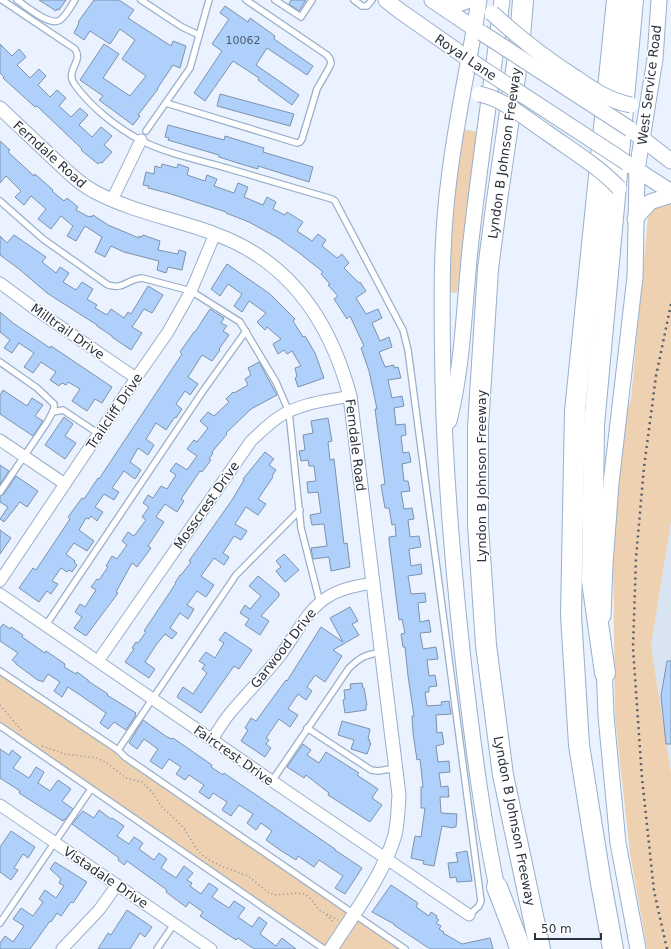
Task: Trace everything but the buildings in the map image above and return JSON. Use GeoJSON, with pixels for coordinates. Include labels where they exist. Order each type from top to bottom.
{"type":"FeatureCollection","features":[{"type":"Feature","properties":{"kind":"highway","name":"Lyndon B Johnson Freeway"},"geometry":{"type":"LineString","coordinates":[[523,0],[519,50],[488,269],[478,427],[478,525],[486,645],[503,775],[540,949]]}},
{"type":"Feature","properties":{"kind":"highway"},"geometry":{"type":"LineString","coordinates":[[613,949],[601,883],[580,745],[571,615],[575,411],[617,0]]}},
{"type":"Feature","properties":{"kind":"highway"},"geometry":{"type":"LineString","coordinates":[[604,674],[592,581],[594,425],[633,0]]}},
{"type":"Feature","properties":{"kind":"highway"},"geometry":{"type":"LineString","coordinates":[[497,886],[520,949]]}},
{"type":"Feature","properties":{"kind":"main road","name":"Royal Lane"},"geometry":{"type":"LineString","coordinates":[[386,0],[473,62],[671,192]]}},
{"type":"Feature","properties":{"kind":"main road"},"geometry":{"type":"LineString","coordinates":[[434,1],[450,6],[459,5],[469,0]]}},
{"type":"Feature","properties":{"kind":"main road"},"geometry":{"type":"LineString","coordinates":[[478,0],[478,31],[473,62],[462,98],[449,179],[443,255],[442,314],[444,442],[451,544],[468,701],[482,810],[511,949]]}},
{"type":"Feature","properties":{"kind":"main road"},"geometry":{"type":"LineString","coordinates":[[444,442],[453,406],[459,366],[478,184],[502,0]]}},
{"type":"Feature","properties":{"kind":"main road","name":"West Service Road"},"geometry":{"type":"LineString","coordinates":[[638,949],[618,843],[606,716],[603,620],[605,565],[611,483],[635,276],[635,213],[632,167],[643,138],[650,98],[655,59],[659,0]]}},
{"type":"Feature","properties":{"kind":"main road"},"geometry":{"type":"LineString","coordinates":[[434,1],[630,129],[671,160]]}},
{"type":"Feature","properties":{"kind":"main road"},"geometry":{"type":"LineString","coordinates":[[489,7],[512,32],[560,68],[596,92],[618,103],[631,105],[650,98]]}},
{"type":"Feature","properties":{"kind":"main road"},"geometry":{"type":"LineString","coordinates":[[462,98],[479,94],[489,96],[504,104],[608,176],[627,195],[635,213],[650,202],[671,195]]}},
{"type":"Feature","properties":{"kind":"street","name":"Ferndale Road"},"geometry":{"type":"LineString","coordinates":[[0,108],[82,184],[94,192],[155,216],[215,234],[245,248],[272,265],[298,290],[314,311],[326,331],[343,370],[350,396],[399,795],[395,834],[386,858],[372,886],[331,949]]}},
{"type":"Feature","properties":{"kind":"street"},"geometry":{"type":"LineString","coordinates":[[112,200],[143,136]]}},
{"type":"Feature","properties":{"kind":"street","name":"Trailcliff Drive"},"geometry":{"type":"LineString","coordinates":[[0,581],[168,332],[191,291],[215,234]]}},
{"type":"Feature","properties":{"kind":"street","name":"Milltrail Drive"},"geometry":{"type":"LineString","coordinates":[[0,283],[136,378]]}},
{"type":"Feature","properties":{"kind":"street","name":"Mosscrest Drive"},"geometry":{"type":"LineString","coordinates":[[98,660],[251,441],[268,425],[282,415],[306,405],[350,396]]}},
{"type":"Feature","properties":{"kind":"street"},"geometry":{"type":"LineString","coordinates":[[0,440],[65,484]]}},
{"type":"Feature","properties":{"kind":"street","name":"Garwood Drive"},"geometry":{"type":"LineString","coordinates":[[212,740],[230,713],[281,655],[295,632],[312,610],[326,598],[346,588],[372,583]]}},
{"type":"Feature","properties":{"kind":"street","name":"Faircrest Drive"},"geometry":{"type":"LineString","coordinates":[[0,594],[470,915]]}},
{"type":"Feature","properties":{"kind":"street","name":"Vistadale Drive"},"geometry":{"type":"LineString","coordinates":[[1,808],[55,842],[211,949]]}},
{"type":"Feature","properties":{"kind":"street"},"geometry":{"type":"LineString","coordinates":[[62,949],[99,910],[117,885]]}},
{"type":"Feature","properties":{"kind":"lane"},"geometry":{"type":"LineString","coordinates":[[2,0],[75,49],[78,53],[78,57],[72,71],[71,79],[86,98],[107,117],[170,152],[332,199],[337,205],[403,330],[406,338],[409,358],[481,901],[479,906],[470,915]]}},
{"type":"Feature","properties":{"kind":"lane"},"geometry":{"type":"LineString","coordinates":[[17,0],[42,17],[56,23],[62,19],[75,0]]}},
{"type":"Feature","properties":{"kind":"lane"},"geometry":{"type":"LineString","coordinates":[[141,0],[182,27],[200,35]]}},
{"type":"Feature","properties":{"kind":"lane"},"geometry":{"type":"LineString","coordinates":[[143,136],[190,68],[209,0]]}},
{"type":"Feature","properties":{"kind":"lane"},"geometry":{"type":"LineString","coordinates":[[166,103],[297,143],[300,142],[317,89],[331,63],[330,59],[327,55],[246,0]]}},
{"type":"Feature","properties":{"kind":"lane"},"geometry":{"type":"LineString","coordinates":[[275,0],[301,17],[312,0]]}},
{"type":"Feature","properties":{"kind":"lane"},"geometry":{"type":"LineString","coordinates":[[354,0],[362,6],[367,6],[372,0]]}},
{"type":"Feature","properties":{"kind":"lane"},"geometry":{"type":"LineString","coordinates":[[0,201],[43,239],[108,285],[116,288],[134,279],[142,278],[191,291],[240,322],[276,382],[289,412],[301,528],[320,603]]}},
{"type":"Feature","properties":{"kind":"lane"},"geometry":{"type":"LineString","coordinates":[[46,625],[203,391],[246,332]]}},
{"type":"Feature","properties":{"kind":"lane"},"geometry":{"type":"LineString","coordinates":[[0,362],[37,388],[54,404],[53,412],[0,492]]}},
{"type":"Feature","properties":{"kind":"lane"},"geometry":{"type":"LineString","coordinates":[[53,412],[63,410],[99,434]]}},
{"type":"Feature","properties":{"kind":"lane"},"geometry":{"type":"LineString","coordinates":[[118,750],[236,575],[300,510]]}},
{"type":"Feature","properties":{"kind":"lane"},"geometry":{"type":"LineString","coordinates":[[272,781],[349,668],[364,656],[382,652]]}},
{"type":"Feature","properties":{"kind":"lane"},"geometry":{"type":"LineString","coordinates":[[0,671],[118,750],[125,757],[405,949]]}},
{"type":"Feature","properties":{"kind":"lane"},"geometry":{"type":"LineString","coordinates":[[0,726],[324,949]]}},
{"type":"Feature","properties":{"kind":"lane"},"geometry":{"type":"LineString","coordinates":[[308,728],[371,770],[378,771],[396,768]]}},
{"type":"Feature","properties":{"kind":"lane"},"geometry":{"type":"LineString","coordinates":[[0,923],[91,789]]}},
{"type":"Feature","properties":{"kind":"lane"},"geometry":{"type":"LineString","coordinates":[[157,949],[174,924]]}},
{"type":"Feature","properties":{"kind":"path"},"geometry":{"type":"LineString","coordinates":[[0,705],[10,718],[27,735]]}},
{"type":"Feature","properties":{"kind":"path"},"geometry":{"type":"LineString","coordinates":[[41,745],[65,754],[97,758],[107,763],[126,778],[142,782],[154,793],[161,806],[183,827],[201,854],[221,866],[248,876],[269,893],[276,895],[295,893],[305,894],[319,910],[336,918],[345,927]]}},
{"type":"Feature","properties":{"kind":"path"},"geometry":{"type":"LineString","coordinates":[[325,914],[333,923],[345,927]]}},
{"type":"Feature","properties":{"kind":"shaded area"},"geometry":{"type":"Polygon","coordinates":[[[463,129],[478,132],[457,293],[449,292],[453,209],[463,129]]]}},
{"type":"Feature","properties":{"kind":"shaded area"},"geometry":{"type":"Polygon","coordinates":[[[671,203],[671,522],[651,646],[671,772],[671,949],[647,949],[630,854],[615,717],[613,553],[624,419],[631,399],[648,216],[658,207],[671,203]]]}},
{"type":"Feature","properties":{"kind":"shaded area"},"geometry":{"type":"Polygon","coordinates":[[[671,522],[671,772],[651,646],[671,522]]]}},
{"type":"Feature","properties":{"kind":"shaded area"},"geometry":{"type":"Polygon","coordinates":[[[0,669],[406,949],[330,949],[0,725],[0,669]]]}},
{"type":"Feature","properties":{"kind":"railway"},"geometry":{"type":"LineString","coordinates":[[667,949],[654,891],[642,778],[633,648],[636,558],[644,467],[656,376],[671,304]]}}]}
